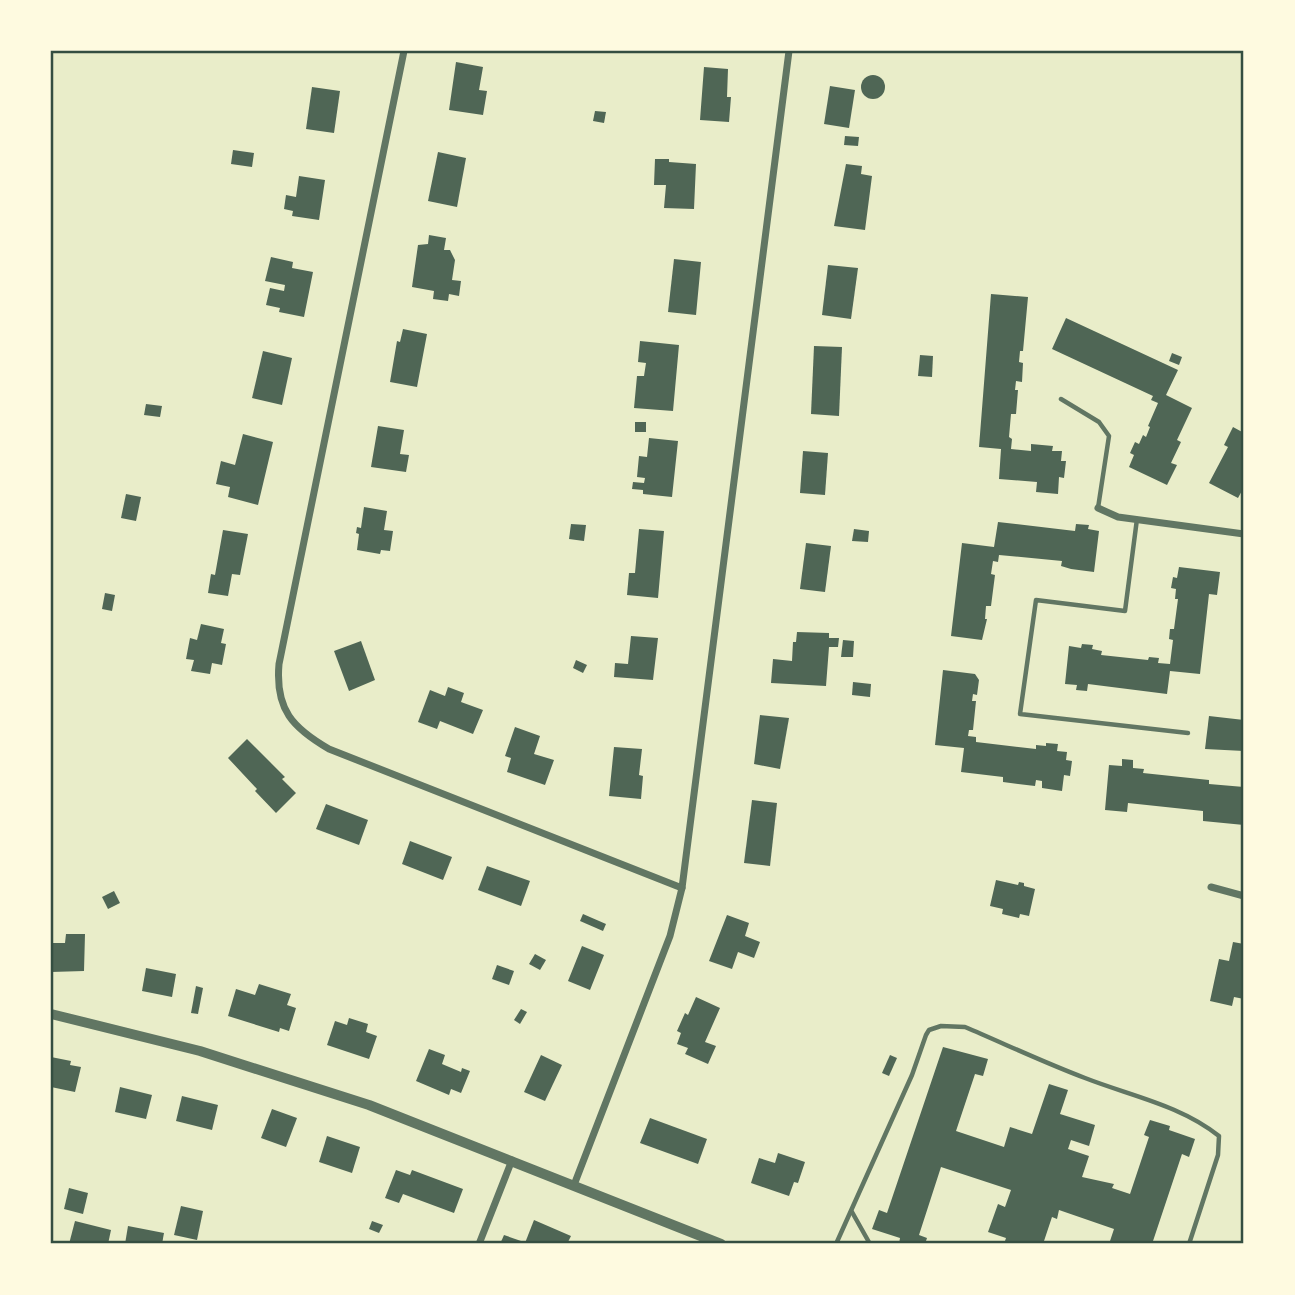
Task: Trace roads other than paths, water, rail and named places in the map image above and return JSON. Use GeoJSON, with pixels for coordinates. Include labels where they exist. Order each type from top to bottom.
{"type":"FeatureCollection","features":[{"type":"Feature","properties":{"kind":"street"},"geometry":{"type":"LineString","coordinates":[[404,51],[279,664],[280,695],[287,713],[304,735],[330,749],[682,888]]}},
{"type":"Feature","properties":{"kind":"street"},"geometry":{"type":"LineString","coordinates":[[573,1185],[670,936],[682,888],[789,51]]}},
{"type":"Feature","properties":{"kind":"street"},"geometry":{"type":"LineString","coordinates":[[1098,508],[1118,517],[1244,534]]}},
{"type":"Feature","properties":{"kind":"street"},"geometry":{"type":"LineString","coordinates":[[1211,887],[1244,896]]}},
{"type":"Feature","properties":{"kind":"street"},"geometry":{"type":"LineString","coordinates":[[51,1014],[200,1051],[369,1105],[721,1244]]}},
{"type":"Feature","properties":{"kind":"street"},"geometry":{"type":"LineString","coordinates":[[478,1244],[512,1160]]}},
{"type":"Feature","properties":{"kind":"lane"},"geometry":{"type":"LineString","coordinates":[[1061,399],[1099,422],[1109,436],[1098,508]]}},
{"type":"Feature","properties":{"kind":"lane"},"geometry":{"type":"LineString","coordinates":[[1137,519],[1125,611],[1036,600],[1020,714],[1188,733]]}},
{"type":"Feature","properties":{"kind":"lane"},"geometry":{"type":"LineString","coordinates":[[836,1244],[912,1075],[926,1035],[935,1027],[953,1025],[965,1027],[1086,1079],[1158,1103],[1202,1122],[1219,1136],[1219,1154],[1189,1244]]}},
{"type":"Feature","properties":{"kind":"lane"},"geometry":{"type":"LineString","coordinates":[[851,1212],[870,1244]]}}]}
